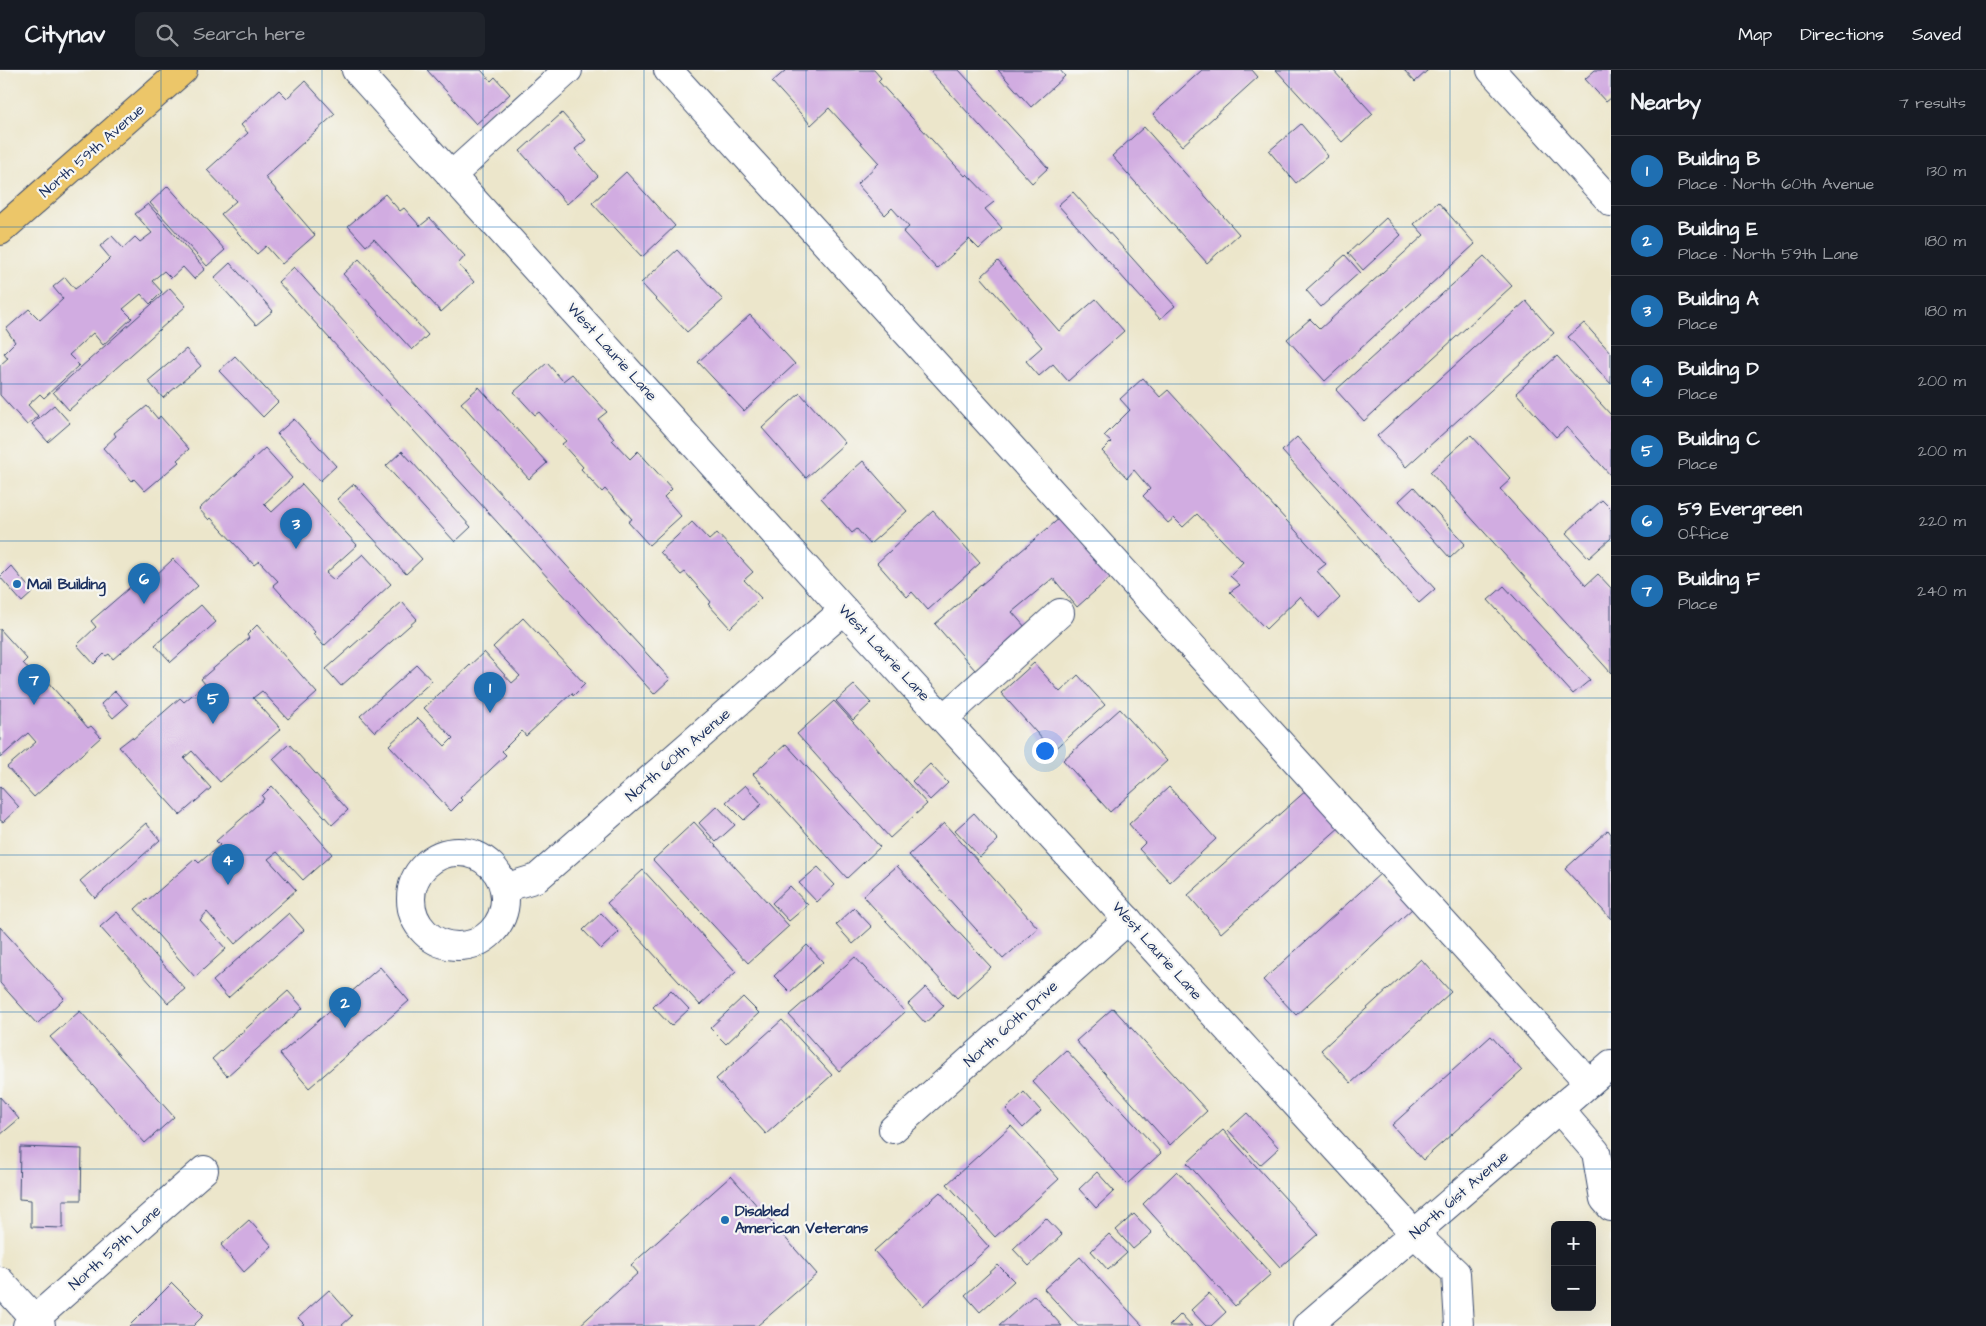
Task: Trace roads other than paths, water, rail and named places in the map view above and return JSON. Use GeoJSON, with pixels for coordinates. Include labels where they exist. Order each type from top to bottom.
{"type":"FeatureCollection","features":[{"type":"Feature","properties":{"kind":"main road","name":"North 59th Avenue"},"geometry":{"type":"LineString","coordinates":[[0,231],[183,70]]}},
{"type":"Feature","properties":{"kind":"street","name":"West Laurie Lane"},"geometry":{"type":"LineString","coordinates":[[356,70],[844,610],[1414,1233],[1456,1273],[1458,1326]]}},
{"type":"Feature","properties":{"kind":"street"},"geometry":{"type":"LineString","coordinates":[[451,176],[568,70]]}},
{"type":"Feature","properties":{"kind":"street"},"geometry":{"type":"LineString","coordinates":[[668,70],[1589,1083]]}},
{"type":"Feature","properties":{"kind":"street"},"geometry":{"type":"LineString","coordinates":[[1490,70],[1611,202]]}},
{"type":"Feature","properties":{"kind":"street","name":"North 60th Avenue"},"geometry":{"type":"LineString","coordinates":[[504,888],[537,878],[844,610]]}},
{"type":"Feature","properties":{"kind":"street"},"geometry":{"type":"LineString","coordinates":[[944,718],[1060,614]]}},
{"type":"Feature","properties":{"kind":"street","name":"North 60th Drive"},"geometry":{"type":"LineString","coordinates":[[893,1129],[1128,920]]}},
{"type":"Feature","properties":{"kind":"street","name":"North 61st Avenue"},"geometry":{"type":"LineString","coordinates":[[1307,1326],[1611,1064]]}},
{"type":"Feature","properties":{"kind":"street"},"geometry":{"type":"LineString","coordinates":[[1559,1109],[1596,1152],[1604,1199],[1611,1207]]}},
{"type":"Feature","properties":{"kind":"street","name":"North 59th Lane"},"geometry":{"type":"LineString","coordinates":[[34,1324],[204,1170]]}},
{"type":"Feature","properties":{"kind":"street"},"geometry":{"type":"LineString","coordinates":[[0,1280],[34,1324]]}},
{"type":"Feature","properties":{"kind":"place","name":"Building A"},"geometry":{"type":"Point","coordinates":[296,549]}},
{"type":"Feature","properties":{"kind":"place","name":"Mail Building"},"geometry":{"type":"Point","coordinates":[17,584]}},
{"type":"Feature","properties":{"kind":"place","name":"59 Evergreen"},"geometry":{"type":"Point","coordinates":[144,604]}},
{"type":"Feature","properties":{"kind":"place","name":"Building F"},"geometry":{"type":"Point","coordinates":[34,705]}},
{"type":"Feature","properties":{"kind":"place","name":"Building B"},"geometry":{"type":"Point","coordinates":[490,713]}},
{"type":"Feature","properties":{"kind":"place","name":"Building C"},"geometry":{"type":"Point","coordinates":[213,724]}},
{"type":"Feature","properties":{"kind":"place","name":"Building D"},"geometry":{"type":"Point","coordinates":[228,885]}},
{"type":"Feature","properties":{"kind":"place","name":"Building E"},"geometry":{"type":"Point","coordinates":[345,1028]}},
{"type":"Feature","properties":{"kind":"place","name":"Disabled American Veterans"},"geometry":{"type":"Point","coordinates":[725,1220]}}]}
